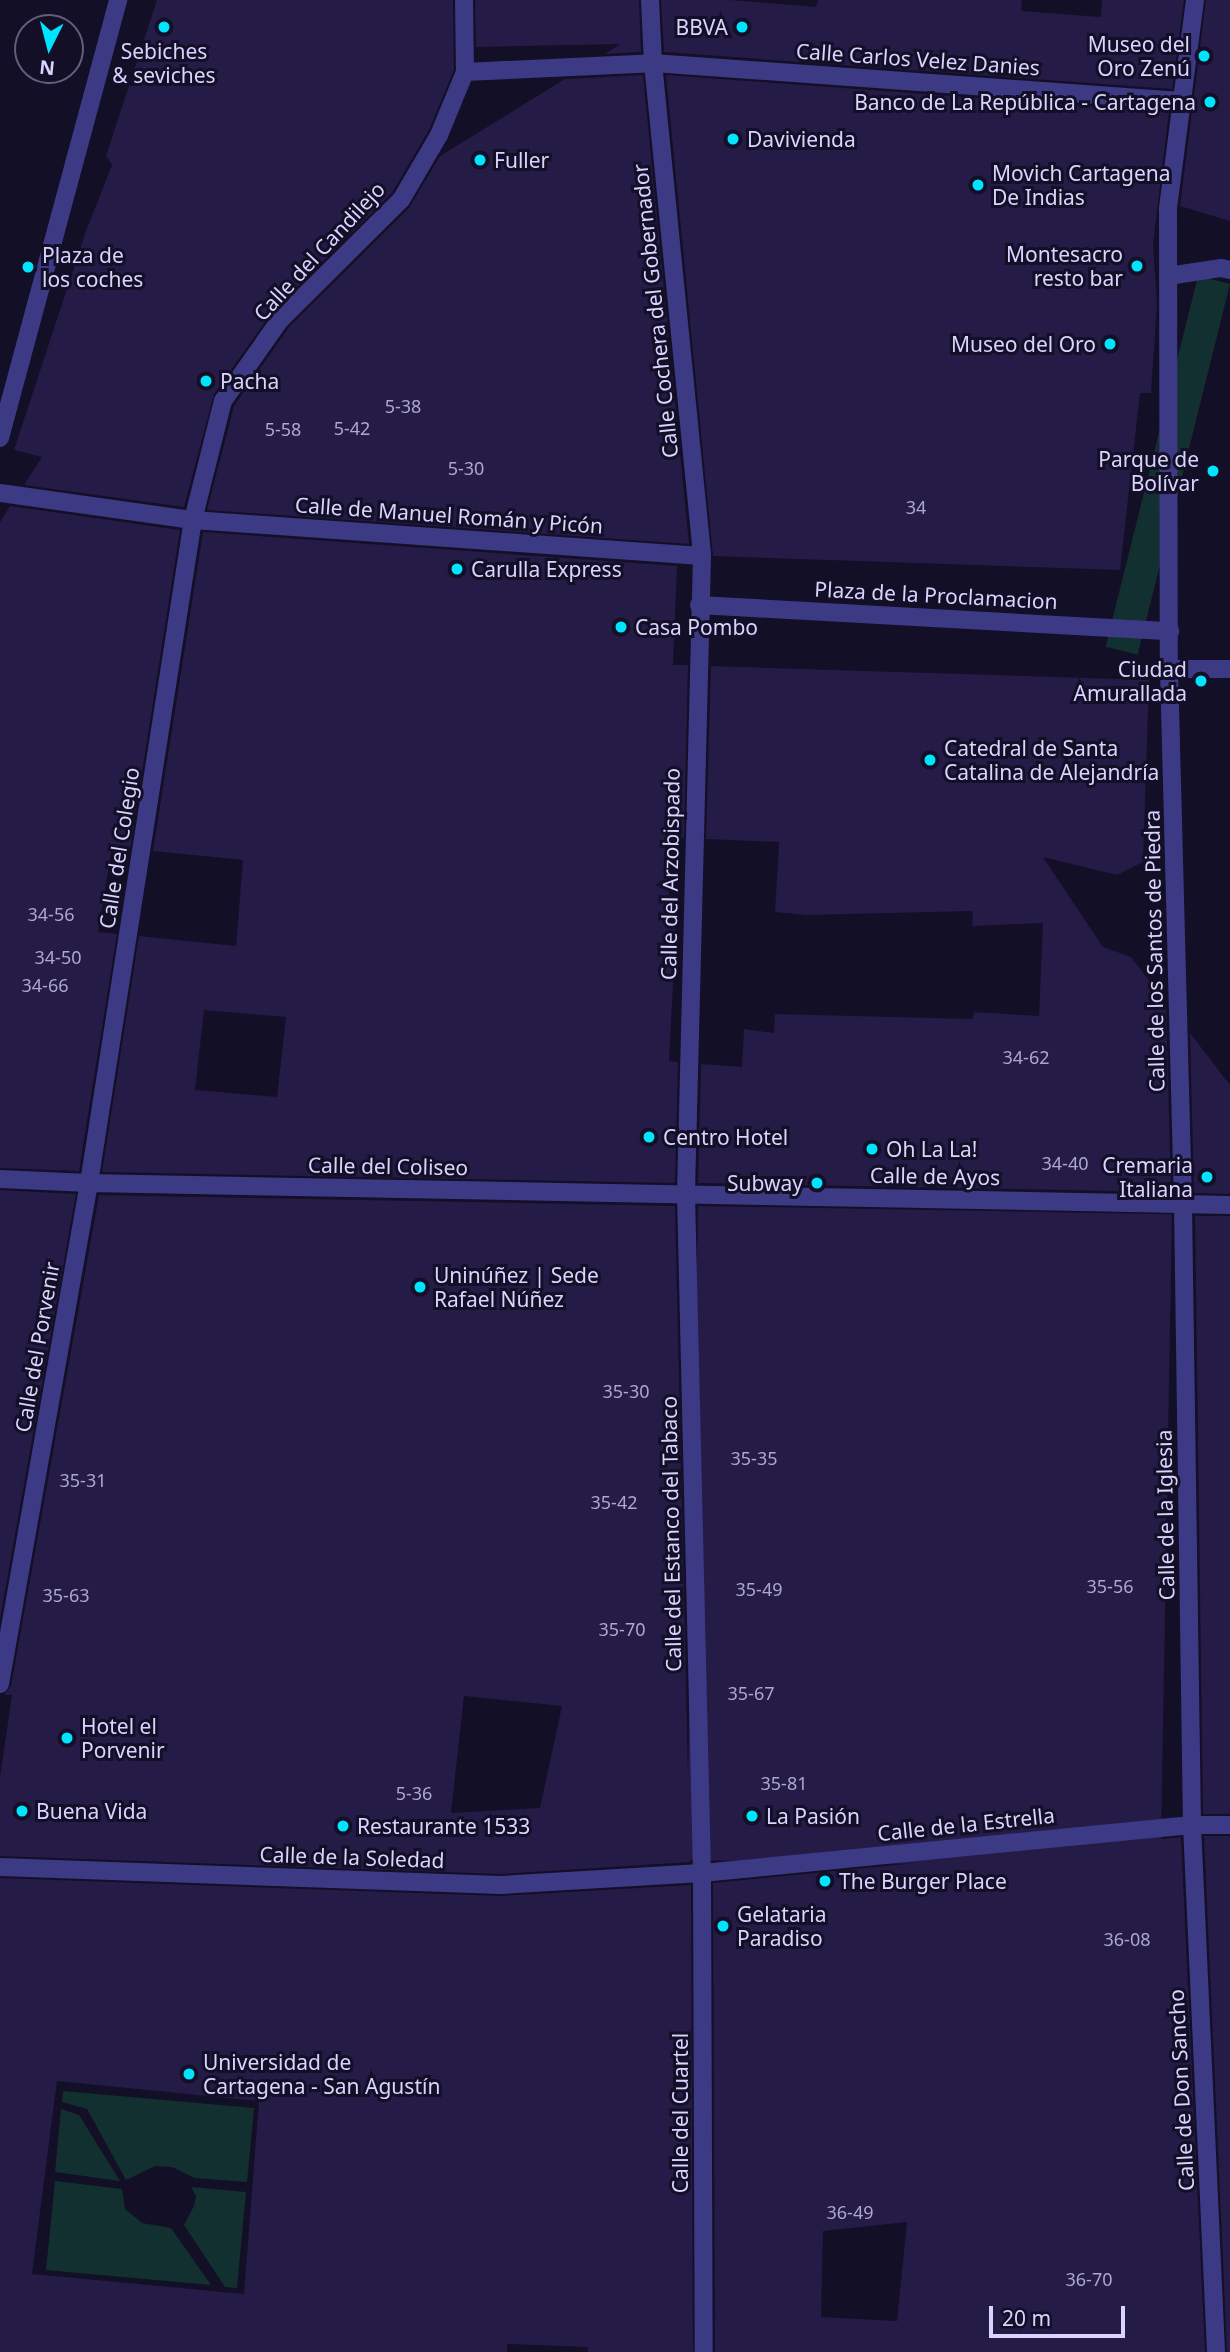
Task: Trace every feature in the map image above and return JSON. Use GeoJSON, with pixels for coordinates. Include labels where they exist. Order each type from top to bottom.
{"type":"FeatureCollection","features":[{"type":"Feature","properties":{"kind":"street"},"geometry":{"type":"LineString","coordinates":[[0,438],[118,0]]}},
{"type":"Feature","properties":{"kind":"street"},"geometry":{"type":"LineString","coordinates":[[464,0],[465,72],[653,63]]}},
{"type":"Feature","properties":{"kind":"street","name":"Calle Cochera del Gobernador"},"geometry":{"type":"LineString","coordinates":[[650,0],[653,63],[702,556]]}},
{"type":"Feature","properties":{"kind":"street","name":"Calle de los Santos de Piedra"},"geometry":{"type":"LineString","coordinates":[[1183,1205],[1169,669],[1168,209],[1195,0]]}},
{"type":"Feature","properties":{"kind":"street","name":"Calle Carlos Velez Danies"},"geometry":{"type":"LineString","coordinates":[[653,63],[1181,101]]}},
{"type":"Feature","properties":{"kind":"street","name":"Calle del Candilejo"},"geometry":{"type":"LineString","coordinates":[[193,520],[223,401],[280,320],[401,200],[439,135],[465,72]]}},
{"type":"Feature","properties":{"kind":"street"},"geometry":{"type":"LineString","coordinates":[[1168,276],[1221,268],[1230,270]]}},
{"type":"Feature","properties":{"kind":"street","name":"Calle de Manuel Román y Picón"},"geometry":{"type":"LineString","coordinates":[[0,493],[193,520],[702,556]]}},
{"type":"Feature","properties":{"kind":"street","name":"Calle del Colegio"},"geometry":{"type":"LineString","coordinates":[[89,1184],[193,520]]}},
{"type":"Feature","properties":{"kind":"street","name":"Calle del Arzobispado"},"geometry":{"type":"LineString","coordinates":[[687,1194],[702,556]]}},
{"type":"Feature","properties":{"kind":"street","name":"Plaza de la Proclamacion"},"geometry":{"type":"LineString","coordinates":[[699,605],[1170,631]]}},
{"type":"Feature","properties":{"kind":"street"},"geometry":{"type":"LineString","coordinates":[[1169,669],[1230,669]]}},
{"type":"Feature","properties":{"kind":"street","name":"Calle del Coliseo"},"geometry":{"type":"LineString","coordinates":[[0,1179],[89,1184],[687,1194]]}},
{"type":"Feature","properties":{"kind":"street","name":"Calle del Porvenir"},"geometry":{"type":"LineString","coordinates":[[0,1684],[89,1184]]}},
{"type":"Feature","properties":{"kind":"street","name":"Calle de Ayos"},"geometry":{"type":"LineString","coordinates":[[687,1194],[1230,1205]]}},
{"type":"Feature","properties":{"kind":"street","name":"Calle del Estanco del Tabaco"},"geometry":{"type":"LineString","coordinates":[[687,1194],[702,1873]]}},
{"type":"Feature","properties":{"kind":"street","name":"Calle de la Iglesia"},"geometry":{"type":"LineString","coordinates":[[1183,1205],[1192,1825]]}},
{"type":"Feature","properties":{"kind":"street","name":"Calle de la Estrella"},"geometry":{"type":"LineString","coordinates":[[702,1873],[1192,1825],[1230,1825]]}},
{"type":"Feature","properties":{"kind":"street","name":"Calle de Don Sancho"},"geometry":{"type":"LineString","coordinates":[[1192,1825],[1216,2352]]}},
{"type":"Feature","properties":{"kind":"street","name":"Calle de la Soledad"},"geometry":{"type":"LineString","coordinates":[[0,1867],[500,1885],[702,1873]]}},
{"type":"Feature","properties":{"kind":"street","name":"Calle del Cuartel"},"geometry":{"type":"LineString","coordinates":[[702,1873],[704,2352]]}},
{"type":"Feature","properties":{"kind":"green space"},"geometry":{"type":"Polygon","coordinates":[[[1198,276],[1230,284],[1138,655],[1106,647],[1198,276]]]}},
{"type":"Feature","properties":{"kind":"green space"},"geometry":{"type":"Polygon","coordinates":[[[63,2091],[254,2108],[247,2182],[195,2178],[172,2167],[155,2166],[126,2180],[87,2109],[62,2102],[63,2091]]]}},
{"type":"Feature","properties":{"kind":"green space"},"geometry":{"type":"Polygon","coordinates":[[[61,2109],[79,2115],[120,2181],[55,2172],[61,2109]]]}},
{"type":"Feature","properties":{"kind":"green space"},"geometry":{"type":"Polygon","coordinates":[[[55,2181],[122,2189],[125,2209],[142,2223],[171,2228],[211,2285],[46,2270],[55,2181]]]}},
{"type":"Feature","properties":{"kind":"green space"},"geometry":{"type":"Polygon","coordinates":[[[191,2187],[246,2192],[237,2288],[225,2287],[184,2225],[196,2196],[191,2187]]]}},
{"type":"Feature","properties":{"kind":"building"},"geometry":{"type":"Polygon","coordinates":[[[157,0],[453,0],[454,70],[429,130],[392,193],[272,312],[214,394],[184,507],[24,485],[42,457],[14,450],[86,231],[112,165],[106,156],[157,0]]]}},
{"type":"Feature","properties":{"kind":"building"},"geometry":{"type":"Polygon","coordinates":[[[475,0],[639,0],[641,52],[605,54],[620,44],[476,47],[475,0]]]}},
{"type":"Feature","properties":{"kind":"building"},"geometry":{"type":"Polygon","coordinates":[[[661,0],[730,0],[816,7],[818,0],[1022,0],[1021,11],[1101,17],[1102,0],[1184,0],[1172,89],[664,52],[661,0]]]}},
{"type":"Feature","properties":{"kind":"building","name":"Banco de La República - Cartagena"},"geometry":{"type":"Polygon","coordinates":[[[1206,0],[1230,0],[1230,221],[1180,206],[1206,0]]]}},
{"type":"Feature","properties":{"kind":"building"},"geometry":{"type":"Polygon","coordinates":[[[643,75],[689,544],[207,510],[234,406],[289,327],[409,208],[440,156],[565,79],[643,75]]]}},
{"type":"Feature","properties":{"kind":"building"},"geometry":{"type":"Polygon","coordinates":[[[666,75],[1169,112],[1153,244],[1157,304],[1151,393],[1140,393],[1120,570],[713,556],[666,75]]]}},
{"type":"Feature","properties":{"kind":"building"},"geometry":{"type":"Polygon","coordinates":[[[10,506],[180,530],[130,849],[112,847],[98,932],[117,934],[79,1171],[0,1168],[0,522],[10,506]]]}},
{"type":"Feature","properties":{"kind":"building"},"geometry":{"type":"Polygon","coordinates":[[[203,532],[677,566],[673,665],[688,665],[684,838],[676,837],[669,886],[668,928],[676,929],[669,1061],[678,1062],[675,1183],[102,1172],[139,936],[236,946],[243,860],[153,851],[203,532]],[[204,1010],[195,1090],[277,1097],[286,1017],[204,1010]]]}},
{"type":"Feature","properties":{"kind":"building"},"geometry":{"type":"Polygon","coordinates":[[[711,666],[1149,680],[1143,862],[1117,875],[1043,857],[1103,947],[1131,957],[1166,1003],[1171,1192],[698,1183],[701,1064],[742,1067],[744,1029],[774,1033],[775,1014],[973,1019],[974,1012],[1039,1016],[1043,923],[972,926],[973,911],[807,915],[775,912],[779,842],[706,839],[711,666]]]}},
{"type":"Feature","properties":{"kind":"building"},"geometry":{"type":"Polygon","coordinates":[[[1190,1033],[1230,1085],[1230,1194],[1194,1193],[1190,1033]]]}},
{"type":"Feature","properties":{"kind":"building"},"geometry":{"type":"Polygon","coordinates":[[[0,1190],[76,1194],[0,1619],[0,1190]]]}},
{"type":"Feature","properties":{"kind":"building"},"geometry":{"type":"Polygon","coordinates":[[[99,1195],[675,1206],[690,1862],[501,1874],[0,1856],[0,1777],[12,1695],[4,1695],[11,1686],[99,1195]],[[464,1696],[451,1813],[540,1808],[562,1706],[464,1696]]]}},
{"type":"Feature","properties":{"kind":"building"},"geometry":{"type":"Polygon","coordinates":[[[698,1206],[1172,1214],[1161,1868],[687,1860],[698,1206]]]}},
{"type":"Feature","properties":{"kind":"building"},"geometry":{"type":"Polygon","coordinates":[[[1195,1216],[1230,1216],[1230,1814],[1203,1814],[1195,1216]]]}},
{"type":"Feature","properties":{"kind":"building"},"geometry":{"type":"Polygon","coordinates":[[[1204,1836],[1230,1836],[1230,2352],[1227,2352],[1204,1836]]]}},
{"type":"Feature","properties":{"kind":"building"},"geometry":{"type":"Polygon","coordinates":[[[1181,1837],[1205,2352],[715,2352],[713,1883],[1181,1837]],[[907,2222],[823,2231],[821,2317],[897,2321],[907,2222]]]}},
{"type":"Feature","properties":{"kind":"building"},"geometry":{"type":"Polygon","coordinates":[[[0,1878],[501,1896],[691,1885],[693,2352],[588,2352],[588,2347],[507,2344],[507,2352],[0,2352],[0,1878]],[[57,2081],[32,2274],[244,2294],[259,2101],[57,2081]]]}},
{"type":"Feature","properties":{"kind":"place","name":"Sebiches & seviches"},"geometry":{"type":"Point","coordinates":[164,27]}},
{"type":"Feature","properties":{"kind":"place","name":"BBVA"},"geometry":{"type":"Point","coordinates":[742,27]}},
{"type":"Feature","properties":{"kind":"place","name":"Museo del Oro Zenú"},"geometry":{"type":"Point","coordinates":[1204,56]}},
{"type":"Feature","properties":{"kind":"place","name":"Banco de La República - Cartagena"},"geometry":{"type":"Point","coordinates":[1210,102]}},
{"type":"Feature","properties":{"kind":"place","name":"Davivienda"},"geometry":{"type":"Point","coordinates":[733,139]}},
{"type":"Feature","properties":{"kind":"place","name":"Fuller"},"geometry":{"type":"Point","coordinates":[480,160]}},
{"type":"Feature","properties":{"kind":"place","name":"Movich Cartagena De Indias"},"geometry":{"type":"Point","coordinates":[978,185]}},
{"type":"Feature","properties":{"kind":"place","name":"Montesacro resto bar"},"geometry":{"type":"Point","coordinates":[1137,266]}},
{"type":"Feature","properties":{"kind":"place","name":"Plaza de los coches"},"geometry":{"type":"Point","coordinates":[28,267]}},
{"type":"Feature","properties":{"kind":"place","name":"Museo del Oro"},"geometry":{"type":"Point","coordinates":[1110,344]}},
{"type":"Feature","properties":{"kind":"place","name":"Pacha"},"geometry":{"type":"Point","coordinates":[206,381]}},
{"type":"Feature","properties":{"kind":"place","name":"Parque de Bolívar"},"geometry":{"type":"Point","coordinates":[1213,471]}},
{"type":"Feature","properties":{"kind":"place","name":"Carulla Express"},"geometry":{"type":"Point","coordinates":[457,569]}},
{"type":"Feature","properties":{"kind":"place","name":"Casa Pombo"},"geometry":{"type":"Point","coordinates":[621,627]}},
{"type":"Feature","properties":{"kind":"place","name":"Ciudad Amurallada"},"geometry":{"type":"Point","coordinates":[1201,681]}},
{"type":"Feature","properties":{"kind":"place","name":"Catedral de Santa Catalina de Alejandría"},"geometry":{"type":"Point","coordinates":[930,760]}},
{"type":"Feature","properties":{"kind":"place","name":"Centro Hotel"},"geometry":{"type":"Point","coordinates":[649,1137]}},
{"type":"Feature","properties":{"kind":"place","name":"Oh La La!"},"geometry":{"type":"Point","coordinates":[872,1149]}},
{"type":"Feature","properties":{"kind":"place","name":"Cremaria Italiana"},"geometry":{"type":"Point","coordinates":[1207,1177]}},
{"type":"Feature","properties":{"kind":"place","name":"Subway"},"geometry":{"type":"Point","coordinates":[817,1183]}},
{"type":"Feature","properties":{"kind":"place","name":"Uninúñez | Sede Rafael Núñez"},"geometry":{"type":"Point","coordinates":[420,1287]}},
{"type":"Feature","properties":{"kind":"place","name":"Hotel el Porvenir"},"geometry":{"type":"Point","coordinates":[67,1738]}},
{"type":"Feature","properties":{"kind":"place","name":"Buena Vida"},"geometry":{"type":"Point","coordinates":[22,1811]}},
{"type":"Feature","properties":{"kind":"place","name":"La Pasión"},"geometry":{"type":"Point","coordinates":[752,1816]}},
{"type":"Feature","properties":{"kind":"place","name":"Restaurante 1533"},"geometry":{"type":"Point","coordinates":[343,1826]}},
{"type":"Feature","properties":{"kind":"place","name":"The Burger Place"},"geometry":{"type":"Point","coordinates":[825,1881]}},
{"type":"Feature","properties":{"kind":"place","name":"Gelataria Paradiso"},"geometry":{"type":"Point","coordinates":[723,1926]}},
{"type":"Feature","properties":{"kind":"place","name":"Universidad de Cartagena - San Agustín"},"geometry":{"type":"Point","coordinates":[189,2074]}}]}
